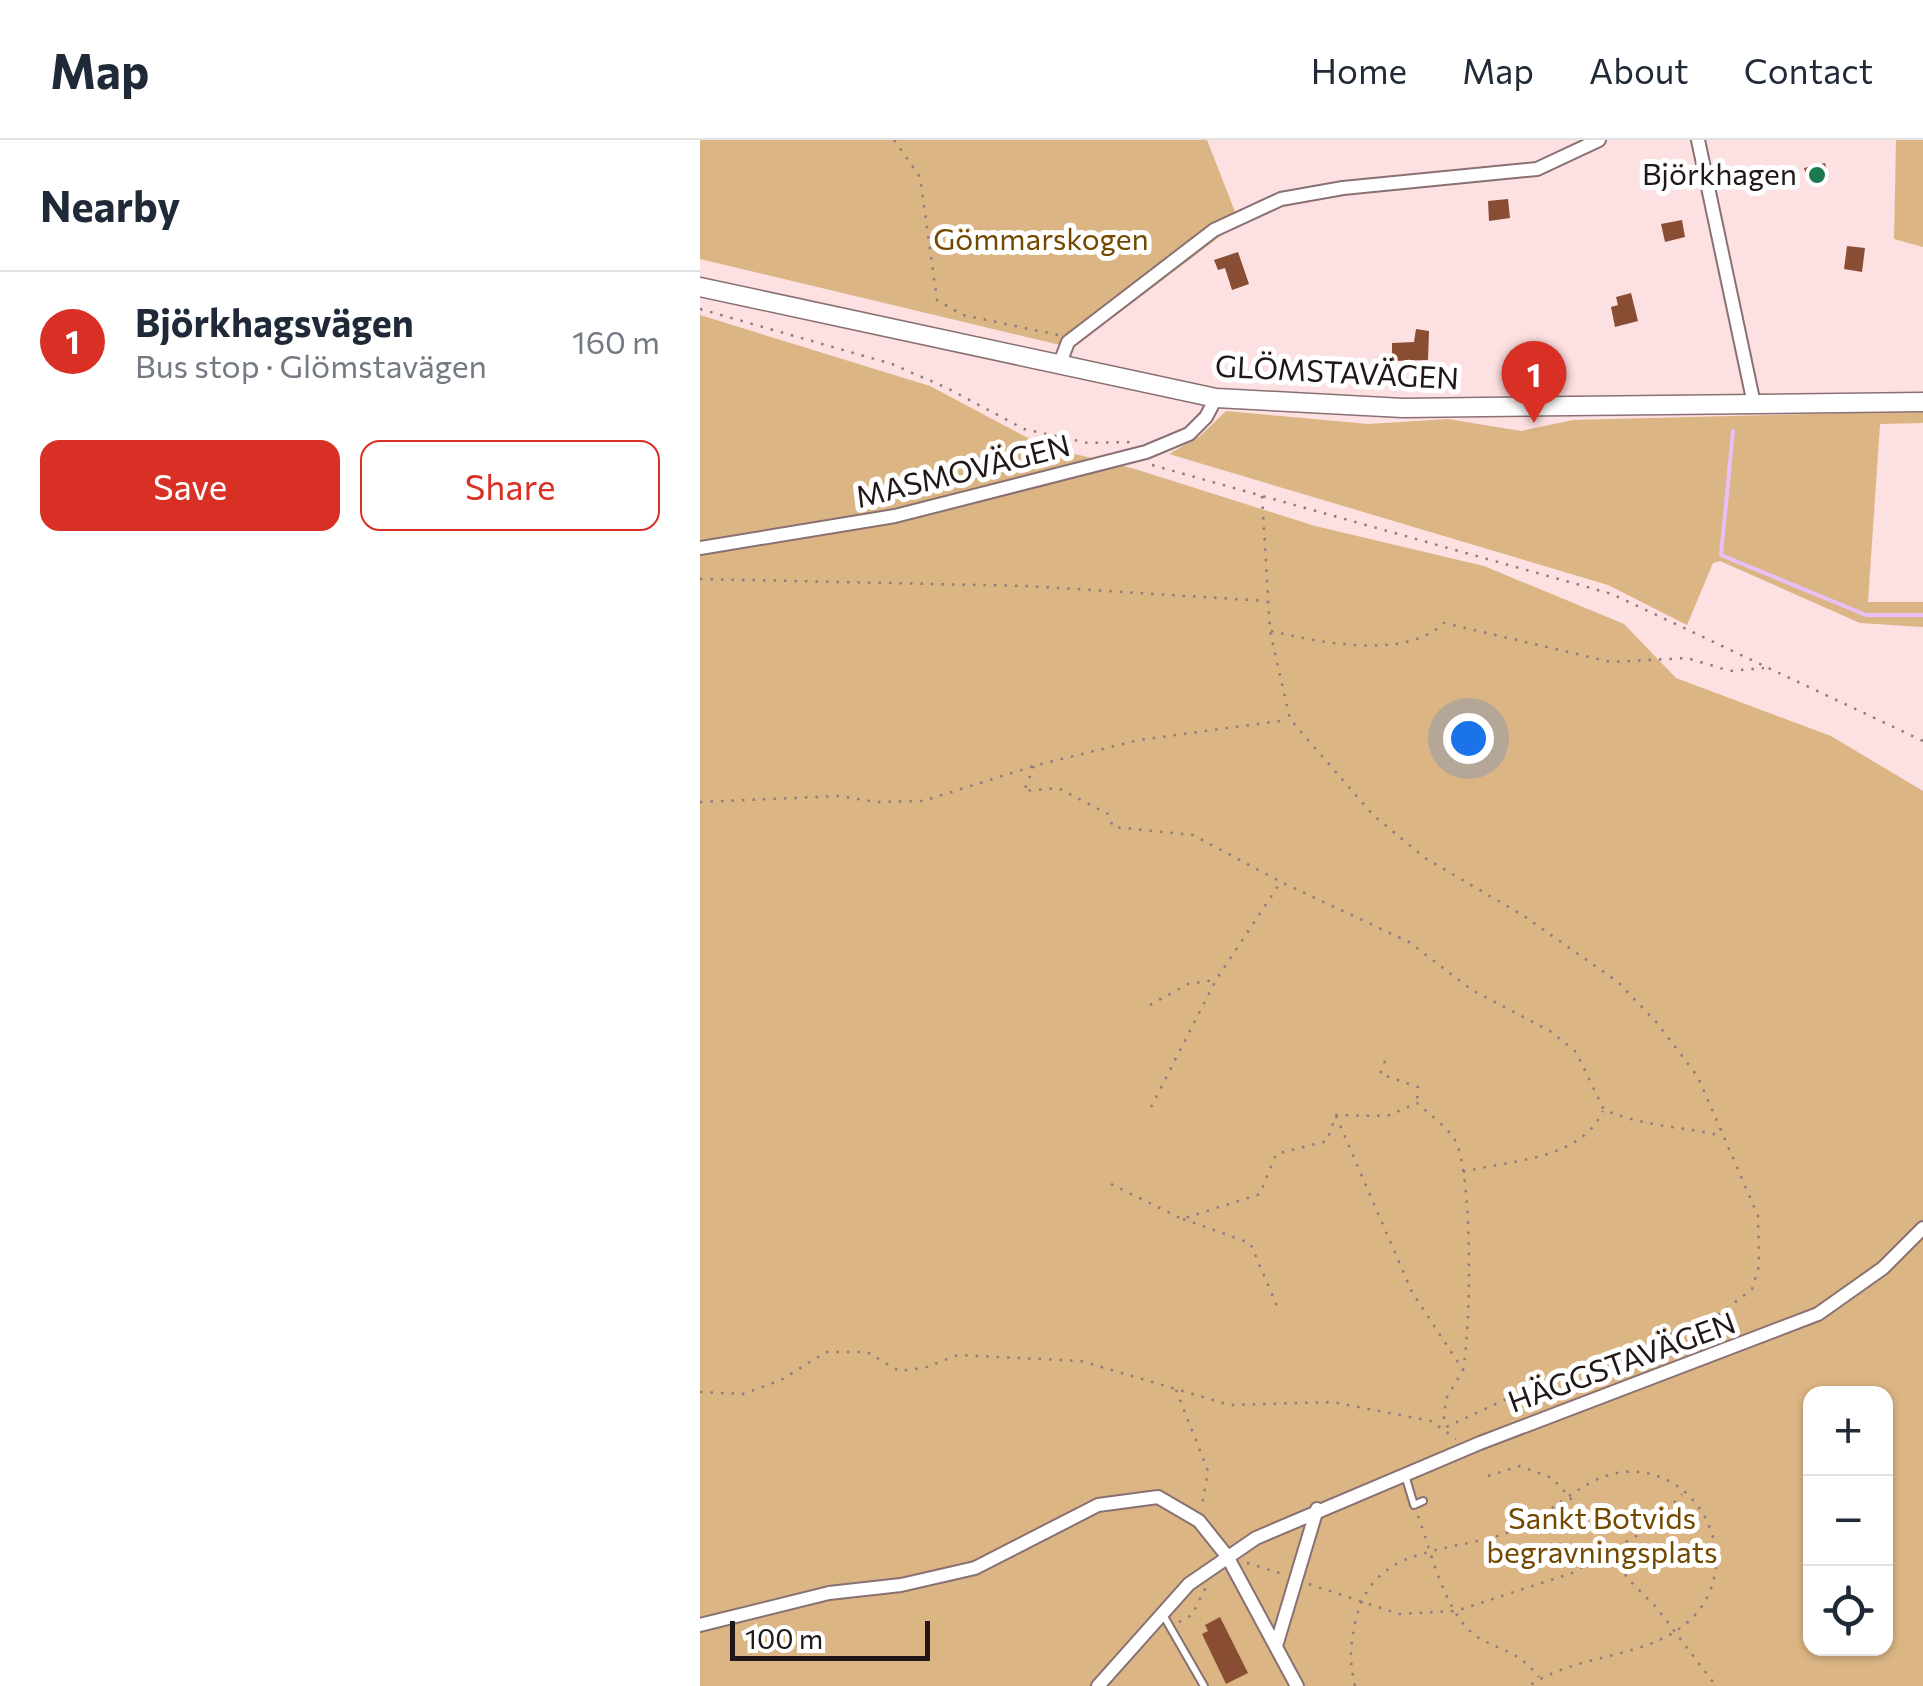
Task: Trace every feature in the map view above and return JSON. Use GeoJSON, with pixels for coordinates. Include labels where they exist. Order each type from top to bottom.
{"type":"FeatureCollection","features":[{"type":"Feature","properties":{"kind":"main road","name":"GLÖMSTAVÄGEN"},"geometry":{"type":"LineString","coordinates":[[700,286],[1216,398],[1403,408],[1923,402]]}},
{"type":"Feature","properties":{"kind":"street"},"geometry":{"type":"LineString","coordinates":[[1060,363],[1068,342],[1214,230],[1282,198],[1319,190],[1538,169],[1599,140]]}},
{"type":"Feature","properties":{"kind":"street"},"geometry":{"type":"LineString","coordinates":[[1698,140],[1754,404]]}},
{"type":"Feature","properties":{"kind":"street","name":"MASMOVÄGEN"},"geometry":{"type":"LineString","coordinates":[[700,548],[895,516],[1146,452],[1188,434],[1206,417],[1216,398]]}},
{"type":"Feature","properties":{"kind":"street","name":"HÄGGSTAVÄGEN"},"geometry":{"type":"LineString","coordinates":[[1098,1686],[1162,1613],[1206,1570],[1227,1556],[1316,1508],[1818,1314],[1884,1268],[1923,1228]]}},
{"type":"Feature","properties":{"kind":"street"},"geometry":{"type":"LineString","coordinates":[[700,1625],[829,1593],[901,1586],[975,1568],[1098,1504],[1158,1497],[1199,1521],[1227,1556],[1297,1686]]}},
{"type":"Feature","properties":{"kind":"street"},"geometry":{"type":"LineString","coordinates":[[1276,1646],[1316,1508]]}},
{"type":"Feature","properties":{"kind":"lane"},"geometry":{"type":"LineString","coordinates":[[1404,1474],[1414,1505],[1423,1501]]}},
{"type":"Feature","properties":{"kind":"lane"},"geometry":{"type":"LineString","coordinates":[[1162,1613],[1204,1686]]}},
{"type":"Feature","properties":{"kind":"path"},"geometry":{"type":"LineString","coordinates":[[894,140],[920,177],[937,300],[963,314],[1052,332],[1068,342]]}},
{"type":"Feature","properties":{"kind":"path"},"geometry":{"type":"LineString","coordinates":[[700,309],[892,364],[1024,429],[1088,444],[1131,442],[1146,452],[1150,464],[1612,594],[1923,740]]}},
{"type":"Feature","properties":{"kind":"path"},"geometry":{"type":"LineString","coordinates":[[1262,496],[1270,631],[1290,719],[1373,815],[1425,858],[1524,916],[1618,982],[1657,1023],[1698,1077],[1758,1216],[1759,1266],[1752,1288],[1720,1314],[1544,1382],[1442,1429]]}},
{"type":"Feature","properties":{"kind":"path"},"geometry":{"type":"LineString","coordinates":[[700,579],[1028,586],[1267,601]]}},
{"type":"Feature","properties":{"kind":"path"},"geometry":{"type":"LineString","coordinates":[[1270,631],[1344,648],[1430,636],[1444,623],[1611,662],[1687,658],[1730,671],[1767,668]]}},
{"type":"Feature","properties":{"kind":"path"},"geometry":{"type":"LineString","coordinates":[[700,802],[839,796],[876,802],[923,801],[1034,766],[1139,740],[1290,719]]}},
{"type":"Feature","properties":{"kind":"path"},"geometry":{"type":"LineString","coordinates":[[1034,766],[1024,791],[1058,788],[1108,814],[1112,827],[1192,834],[1281,882],[1409,942],[1472,990],[1550,1031],[1576,1052],[1604,1110],[1642,1126],[1679,1126],[1725,1137]]}},
{"type":"Feature","properties":{"kind":"path"},"geometry":{"type":"LineString","coordinates":[[1151,1107],[1216,980],[1281,882]]}},
{"type":"Feature","properties":{"kind":"path"},"geometry":{"type":"LineString","coordinates":[[1150,1005],[1188,984],[1216,980]]}},
{"type":"Feature","properties":{"kind":"path"},"geometry":{"type":"LineString","coordinates":[[1386,1061],[1380,1074],[1418,1087],[1417,1103],[1455,1140],[1463,1172],[1470,1328],[1463,1370],[1446,1399],[1442,1429]]}},
{"type":"Feature","properties":{"kind":"path"},"geometry":{"type":"LineString","coordinates":[[1336,1116],[1387,1116],[1417,1103]]}},
{"type":"Feature","properties":{"kind":"path"},"geometry":{"type":"LineString","coordinates":[[1463,1172],[1556,1151],[1595,1129],[1604,1110]]}},
{"type":"Feature","properties":{"kind":"path"},"geometry":{"type":"LineString","coordinates":[[1182,1218],[1260,1194],[1276,1154],[1328,1141],[1336,1116]]}},
{"type":"Feature","properties":{"kind":"path"},"geometry":{"type":"LineString","coordinates":[[1336,1116],[1412,1292],[1463,1370]]}},
{"type":"Feature","properties":{"kind":"path"},"geometry":{"type":"LineString","coordinates":[[1111,1184],[1182,1218],[1250,1243],[1278,1308]]}},
{"type":"Feature","properties":{"kind":"path"},"geometry":{"type":"LineString","coordinates":[[700,1392],[743,1394],[781,1380],[826,1352],[867,1352],[899,1371],[924,1368],[958,1355],[1081,1361],[1230,1405],[1333,1402],[1430,1421],[1454,1437]]}},
{"type":"Feature","properties":{"kind":"path"},"geometry":{"type":"LineString","coordinates":[[1175,1389],[1198,1436],[1208,1471],[1199,1521]]}},
{"type":"Feature","properties":{"kind":"path"},"geometry":{"type":"LineString","coordinates":[[1488,1476],[1520,1466],[1538,1469],[1594,1524],[1628,1580],[1676,1632],[1716,1686]]}},
{"type":"Feature","properties":{"kind":"path"},"geometry":{"type":"LineString","coordinates":[[1356,1686],[1349,1658],[1360,1602],[1389,1564],[1430,1550],[1484,1542],[1518,1529],[1600,1478],[1623,1472],[1647,1474],[1698,1502],[1709,1521],[1718,1551],[1707,1600],[1676,1632],[1648,1646],[1583,1659],[1529,1686]]}},
{"type":"Feature","properties":{"kind":"path"},"geometry":{"type":"LineString","coordinates":[[1227,1556],[1360,1602],[1418,1616],[1456,1611],[1572,1572],[1611,1552],[1650,1528],[1684,1492]]}},
{"type":"Feature","properties":{"kind":"path"},"geometry":{"type":"LineString","coordinates":[[1414,1505],[1456,1611],[1470,1631],[1508,1648],[1540,1678]]}},
{"type":"Feature","properties":{"kind":"path"},"geometry":{"type":"LineString","coordinates":[[1170,1627],[1192,1615],[1205,1594],[1206,1570]]}},
{"type":"Feature","properties":{"kind":"green space","name":"Gömmarskogen"},"geometry":{"type":"Polygon","coordinates":[[[700,140],[1207,140],[1239,222],[1073,348],[700,259],[700,140]]]}},
{"type":"Feature","properties":{"kind":"green space"},"geometry":{"type":"Polygon","coordinates":[[[1896,140],[1923,140],[1923,247],[1894,239],[1896,140]]]}},
{"type":"Feature","properties":{"kind":"green space","name":"Sankt Botvids begravningsplats"},"geometry":{"type":"Polygon","coordinates":[[[700,315],[930,386],[1043,446],[1135,469],[1315,526],[1484,566],[1624,624],[1676,678],[1831,736],[1923,791],[1923,1686],[700,1686],[700,315]]]}},
{"type":"Feature","properties":{"kind":"green space"},"geometry":{"type":"Polygon","coordinates":[[[1226,411],[1368,424],[1448,419],[1521,431],[1573,420],[1923,411],[1923,423],[1880,424],[1868,602],[1923,602],[1923,627],[1860,623],[1720,561],[1713,563],[1687,625],[1608,585],[1169,454],[1200,436],[1226,411]]]}},
{"type":"Feature","properties":{"kind":"building","name":"Björkhagen"},"geometry":{"type":"Polygon","coordinates":[[[1825,163],[1829,177],[1812,184],[1804,168],[1825,163]]]}},
{"type":"Feature","properties":{"kind":"building"},"geometry":{"type":"Polygon","coordinates":[[[1508,199],[1510,218],[1489,221],[1488,201],[1508,199]]]}},
{"type":"Feature","properties":{"kind":"building"},"geometry":{"type":"Polygon","coordinates":[[[1682,220],[1685,237],[1665,242],[1661,224],[1682,220]]]}},
{"type":"Feature","properties":{"kind":"building"},"geometry":{"type":"Polygon","coordinates":[[[1847,246],[1865,248],[1862,272],[1844,269],[1847,246]]]}},
{"type":"Feature","properties":{"kind":"building"},"geometry":{"type":"Polygon","coordinates":[[[1238,252],[1249,284],[1232,290],[1225,268],[1218,270],[1214,260],[1238,252]]]}},
{"type":"Feature","properties":{"kind":"building"},"geometry":{"type":"Polygon","coordinates":[[[1631,293],[1638,321],[1615,327],[1611,307],[1618,305],[1616,297],[1631,293]]]}},
{"type":"Feature","properties":{"kind":"building"},"geometry":{"type":"Polygon","coordinates":[[[1416,329],[1429,331],[1428,360],[1392,361],[1392,343],[1414,342],[1416,329]]]}},
{"type":"Feature","properties":{"kind":"building"},"geometry":{"type":"Polygon","coordinates":[[[1220,1617],[1248,1673],[1226,1684],[1202,1634],[1208,1631],[1205,1625],[1220,1617]]]}},
{"type":"Feature","properties":{"kind":"waterway"},"geometry":{"type":"LineString","coordinates":[[1733,431],[1721,555],[1866,615],[1923,615]]}},
{"type":"Feature","properties":{"kind":"place","name":"Björkhagen"},"geometry":{"type":"Point","coordinates":[1817,175]}},
{"type":"Feature","properties":{"kind":"place","name":"Björkhagsvägen"},"geometry":{"type":"Point","coordinates":[1534,423]}}]}
